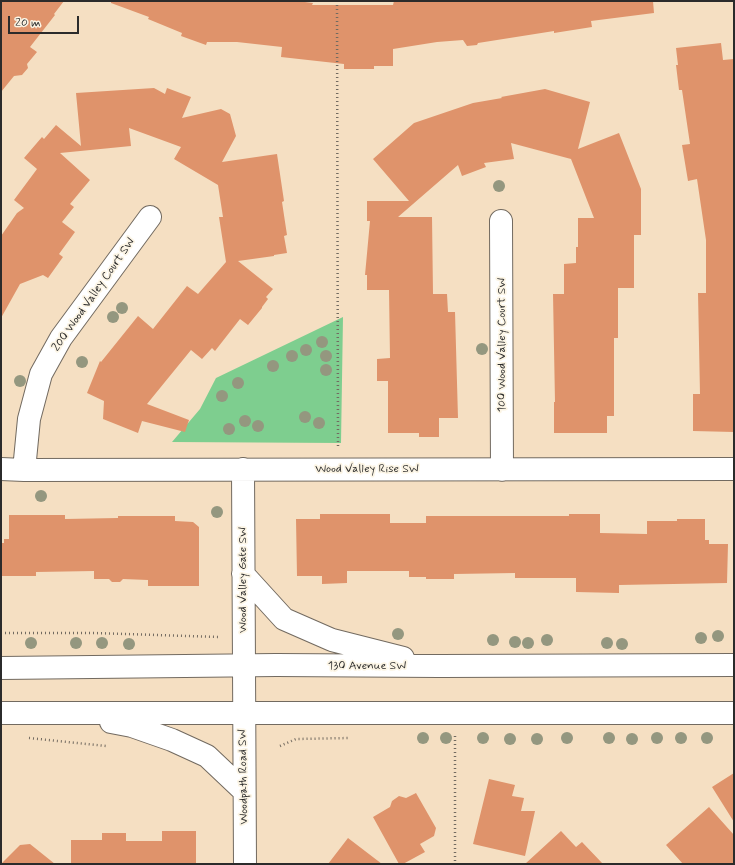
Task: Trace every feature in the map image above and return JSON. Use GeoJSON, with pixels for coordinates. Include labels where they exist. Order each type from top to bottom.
{"type":"FeatureCollection","features":[{"type":"Feature","properties":{"kind":"street","name":"200 Wood Valley Court SW"},"geometry":{"type":"LineString","coordinates":[[24,470],[29,419],[41,374],[61,338],[150,217]]}},
{"type":"Feature","properties":{"kind":"street","name":"100 Wood Valley Court SW"},"geometry":{"type":"LineString","coordinates":[[501,221],[502,470]]}},
{"type":"Feature","properties":{"kind":"street","name":"Wood Valley Rise SW"},"geometry":{"type":"LineString","coordinates":[[1,469],[734,469]]}},
{"type":"Feature","properties":{"kind":"street","name":"Wood Valley Gate SW"},"geometry":{"type":"LineString","coordinates":[[243,469],[244,690]]}},
{"type":"Feature","properties":{"kind":"street"},"geometry":{"type":"LineString","coordinates":[[243,574],[284,619],[332,640],[440,666]]}},
{"type":"Feature","properties":{"kind":"street","name":"130 Avenue SW"},"geometry":{"type":"LineString","coordinates":[[1,668],[734,665]]}},
{"type":"Feature","properties":{"kind":"street","name":"Woodpath Road SW"},"geometry":{"type":"LineString","coordinates":[[244,690],[245,864]]}},
{"type":"Feature","properties":{"kind":"street"},"geometry":{"type":"LineString","coordinates":[[1,713],[734,713]]}},
{"type":"Feature","properties":{"kind":"street"},"geometry":{"type":"LineString","coordinates":[[77,714],[132,726],[172,740],[207,756],[244,791]]}},
{"type":"Feature","properties":{"kind":"path"},"geometry":{"type":"LineString","coordinates":[[336,469],[338,447],[337,1]]}},
{"type":"Feature","properties":{"kind":"path"},"geometry":{"type":"LineString","coordinates":[[1,633],[94,633],[243,638]]}},
{"type":"Feature","properties":{"kind":"path"},"geometry":{"type":"LineString","coordinates":[[455,736],[455,864]]}},
{"type":"Feature","properties":{"kind":"path"},"geometry":{"type":"LineString","coordinates":[[25,738],[109,746]]}},
{"type":"Feature","properties":{"kind":"green space"},"geometry":{"type":"Polygon","coordinates":[[[343,317],[341,443],[172,442],[200,409],[216,378],[343,317]]]}},
{"type":"Feature","properties":{"kind":"building"},"geometry":{"type":"Polygon","coordinates":[[[1,1],[64,1],[30,47],[37,52],[27,64],[28,68],[22,75],[14,76],[1,92],[1,1]]]}},
{"type":"Feature","properties":{"kind":"building"},"geometry":{"type":"Polygon","coordinates":[[[111,1],[297,1],[313,3],[312,5],[393,5],[394,1],[653,1],[654,13],[591,21],[592,27],[554,33],[554,31],[478,43],[477,45],[467,46],[463,40],[437,42],[393,49],[393,66],[374,66],[374,69],[344,69],[344,64],[281,57],[282,47],[237,42],[207,42],[206,45],[181,36],[182,33],[148,19],[149,17],[111,3],[111,1]]]}},
{"type":"Feature","properties":{"kind":"building"},"geometry":{"type":"Polygon","coordinates":[[[721,43],[723,60],[734,59],[734,432],[693,431],[693,394],[700,394],[698,293],[706,293],[706,240],[697,179],[688,181],[682,145],[690,144],[682,90],[679,90],[676,65],[678,65],[676,48],[721,43]]]}},
{"type":"Feature","properties":{"kind":"building"},"geometry":{"type":"Polygon","coordinates":[[[154,88],[165,94],[167,88],[191,97],[182,118],[221,109],[230,114],[236,136],[222,162],[277,154],[284,201],[282,202],[287,235],[284,236],[287,253],[238,261],[273,289],[266,297],[268,299],[262,308],[248,325],[240,319],[215,351],[212,348],[202,359],[191,350],[147,404],[189,420],[185,432],[142,421],[138,433],[103,419],[104,401],[87,393],[100,361],[101,362],[138,316],[153,329],[187,286],[198,294],[226,262],[219,217],[223,217],[218,185],[174,159],[181,147],[129,128],[131,146],[60,153],[90,180],[70,204],[74,207],[62,222],[75,232],[59,254],[63,257],[48,278],[43,275],[20,284],[1,318],[1,236],[17,213],[24,208],[14,200],[37,169],[24,158],[42,137],[44,139],[56,125],[81,146],[76,93],[154,88]]]}},
{"type":"Feature","properties":{"kind":"building"},"geometry":{"type":"Polygon","coordinates":[[[545,89],[590,102],[578,149],[619,133],[641,189],[641,235],[634,235],[634,288],[618,288],[618,338],[614,338],[614,416],[607,416],[607,433],[554,433],[555,402],[553,294],[564,294],[564,264],[576,263],[576,247],[578,247],[578,218],[594,218],[571,159],[511,143],[514,159],[484,163],[486,167],[462,176],[458,165],[398,217],[432,217],[433,294],[447,294],[448,312],[455,312],[458,418],[439,418],[439,437],[419,437],[419,433],[388,433],[388,381],[377,381],[377,359],[390,358],[389,290],[367,290],[367,275],[365,275],[370,221],[367,221],[367,201],[409,201],[373,159],[414,123],[473,103],[545,89]]]}},
{"type":"Feature","properties":{"kind":"building"},"geometry":{"type":"Polygon","coordinates":[[[320,514],[390,514],[390,523],[426,523],[426,516],[569,516],[569,514],[600,514],[600,533],[647,534],[647,521],[705,519],[705,540],[709,540],[709,544],[728,544],[727,583],[619,585],[619,593],[576,592],[576,578],[515,578],[515,573],[454,574],[454,579],[426,579],[426,577],[409,577],[409,571],[347,571],[347,583],[322,584],[322,576],[297,576],[296,519],[320,519],[320,514]]]}},
{"type":"Feature","properties":{"kind":"building"},"geometry":{"type":"Polygon","coordinates":[[[9,515],[65,515],[65,519],[118,518],[118,516],[175,516],[175,521],[193,522],[199,527],[199,586],[148,586],[148,580],[123,579],[120,582],[112,582],[109,579],[94,579],[94,571],[36,572],[36,576],[1,576],[1,543],[4,543],[4,539],[9,539],[9,515]]]}},
{"type":"Feature","properties":{"kind":"building"},"geometry":{"type":"Polygon","coordinates":[[[734,773],[734,822],[712,787],[734,773]]]}},
{"type":"Feature","properties":{"kind":"building"},"geometry":{"type":"Polygon","coordinates":[[[489,779],[515,785],[512,796],[524,798],[521,811],[535,811],[525,856],[473,844],[489,779]]]}},
{"type":"Feature","properties":{"kind":"building"},"geometry":{"type":"Polygon","coordinates":[[[416,793],[436,828],[434,836],[420,844],[425,852],[403,864],[399,864],[373,817],[390,807],[392,801],[399,796],[406,798],[416,793]]]}},
{"type":"Feature","properties":{"kind":"building"},"geometry":{"type":"Polygon","coordinates":[[[709,807],[734,835],[734,864],[683,864],[666,845],[709,807]]]}},
{"type":"Feature","properties":{"kind":"building"},"geometry":{"type":"Polygon","coordinates":[[[162,831],[196,831],[196,864],[71,864],[71,840],[102,840],[102,833],[126,833],[126,841],[162,841],[162,831]]]}},
{"type":"Feature","properties":{"kind":"building"},"geometry":{"type":"Polygon","coordinates":[[[561,831],[576,847],[582,842],[603,864],[525,864],[561,831]]]}},
{"type":"Feature","properties":{"kind":"building"},"geometry":{"type":"Polygon","coordinates":[[[348,838],[382,864],[328,864],[348,838]]]}},
{"type":"Feature","properties":{"kind":"building"},"geometry":{"type":"Polygon","coordinates":[[[30,844],[55,864],[1,864],[20,845],[30,844]]]}}]}
